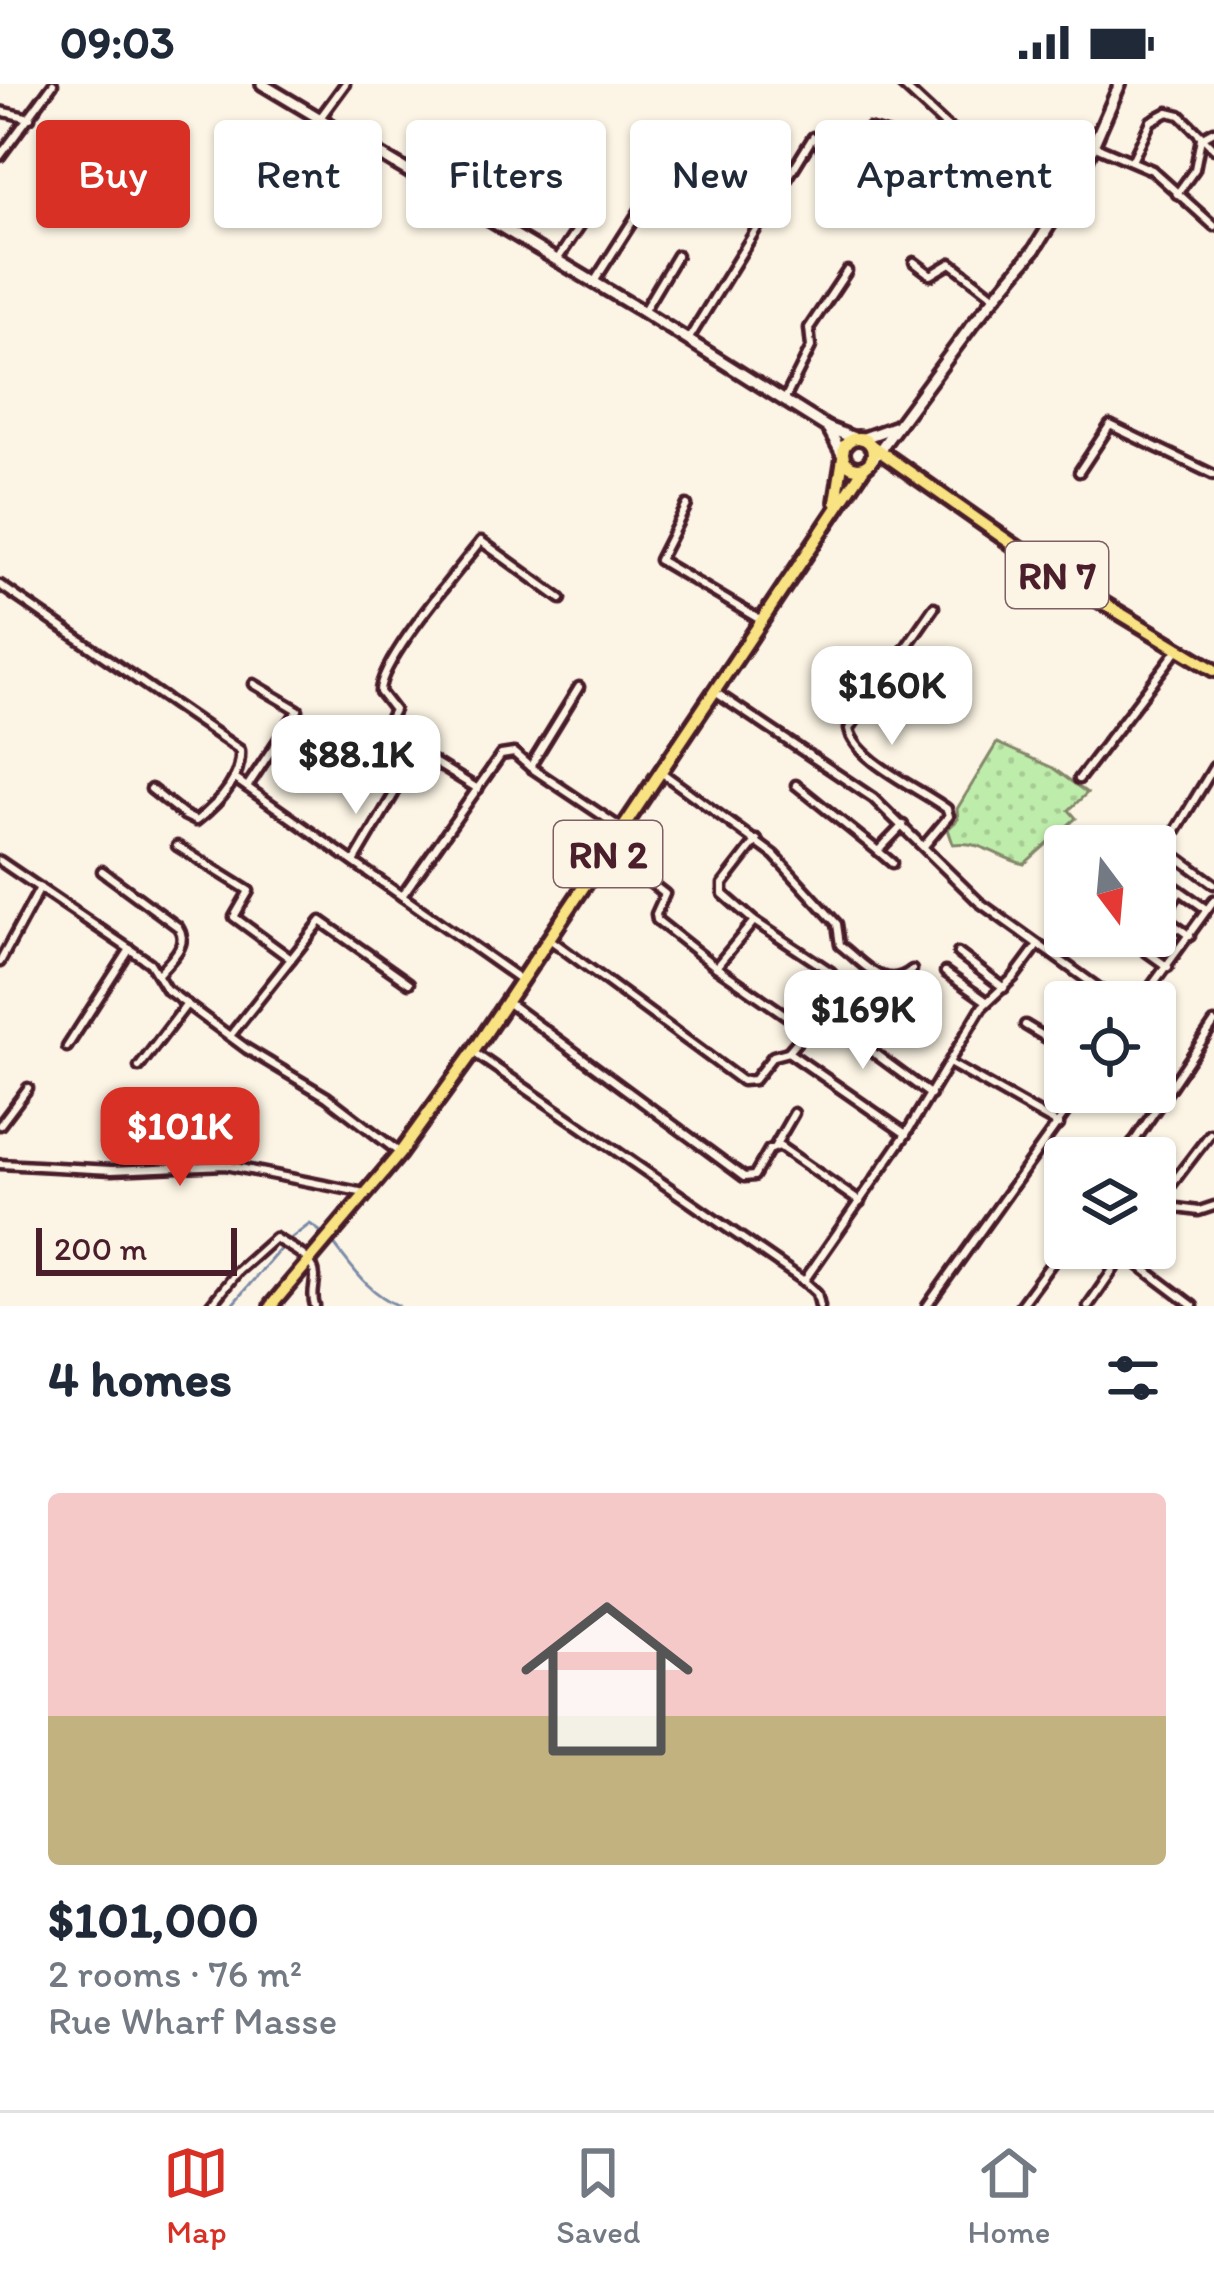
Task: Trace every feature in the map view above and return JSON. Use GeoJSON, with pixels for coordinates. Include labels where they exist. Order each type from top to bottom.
{"type":"FeatureCollection","features":[{"type":"Feature","properties":{"kind":"main road"},"geometry":{"type":"LineString","coordinates":[[262,84],[828,428],[866,443]]}},
{"type":"Feature","properties":{"kind":"main road"},"geometry":{"type":"LineString","coordinates":[[1095,143],[1120,84]]}},
{"type":"Feature","properties":{"kind":"main road"},"geometry":{"type":"LineString","coordinates":[[843,456],[845,445],[866,443],[899,425],[1047,228]]}},
{"type":"Feature","properties":{"kind":"main road"},"geometry":{"type":"LineString","coordinates":[[866,443],[899,425]]}},
{"type":"Feature","properties":{"kind":"main road"},"geometry":{"type":"LineString","coordinates":[[828,428],[853,468],[867,465],[866,443]]}},
{"type":"Feature","properties":{"kind":"main road","name":"RN 7"},"geometry":{"type":"LineString","coordinates":[[866,443],[1055,574],[1214,670]]}},
{"type":"Feature","properties":{"kind":"main road","name":"RN 2"},"geometry":{"type":"LineString","coordinates":[[836,505],[843,456]]}},
{"type":"Feature","properties":{"kind":"main road","name":"RN 7"},"geometry":{"type":"LineString","coordinates":[[867,465],[907,470]]}},
{"type":"Feature","properties":{"kind":"main road","name":"RN 2"},"geometry":{"type":"LineString","coordinates":[[271,1306],[400,1153],[473,1052],[867,465]]}},
{"type":"Feature","properties":{"kind":"street"},"geometry":{"type":"LineString","coordinates":[[0,156],[53,84]]}},
{"type":"Feature","properties":{"kind":"street"},"geometry":{"type":"LineString","coordinates":[[320,118],[345,84]]}},
{"type":"Feature","properties":{"kind":"street"},"geometry":{"type":"LineString","coordinates":[[901,84],[940,120]]}},
{"type":"Feature","properties":{"kind":"street"},"geometry":{"type":"LineString","coordinates":[[0,111],[30,118]]}},
{"type":"Feature","properties":{"kind":"street"},"geometry":{"type":"LineString","coordinates":[[1132,161],[1151,121],[1168,112],[1180,115],[1214,149]]}},
{"type":"Feature","properties":{"kind":"street"},"geometry":{"type":"LineString","coordinates":[[1177,194],[1195,169],[1201,138],[1214,130]]}},
{"type":"Feature","properties":{"kind":"street"},"geometry":{"type":"LineString","coordinates":[[688,340],[815,139]]}},
{"type":"Feature","properties":{"kind":"street"},"geometry":{"type":"LineString","coordinates":[[1095,145],[1152,170],[1214,226]]}},
{"type":"Feature","properties":{"kind":"street"},"geometry":{"type":"LineString","coordinates":[[556,260],[578,228]]}},
{"type":"Feature","properties":{"kind":"street"},"geometry":{"type":"LineString","coordinates":[[594,282],[631,228]]}},
{"type":"Feature","properties":{"kind":"street"},"geometry":{"type":"LineString","coordinates":[[643,312],[676,255]]}},
{"type":"Feature","properties":{"kind":"street"},"geometry":{"type":"LineString","coordinates":[[914,262],[929,275],[951,263],[995,297]]}},
{"type":"Feature","properties":{"kind":"street"},"geometry":{"type":"LineString","coordinates":[[784,401],[811,347],[809,328],[847,271]]}},
{"type":"Feature","properties":{"kind":"street"},"geometry":{"type":"LineString","coordinates":[[1078,472],[1103,431],[1114,425],[1214,475]]}},
{"type":"Feature","properties":{"kind":"street"},"geometry":{"type":"LineString","coordinates":[[687,505],[659,560],[762,621]]}},
{"type":"Feature","properties":{"kind":"street"},"geometry":{"type":"LineString","coordinates":[[478,789],[388,734],[394,706],[382,696],[380,682],[402,644],[481,541],[561,599]]}},
{"type":"Feature","properties":{"kind":"street"},"geometry":{"type":"LineString","coordinates":[[0,585],[240,750],[241,766],[234,778],[196,821],[151,788]]}},
{"type":"Feature","properties":{"kind":"street"},"geometry":{"type":"LineString","coordinates":[[924,846],[949,819],[947,809],[878,763],[851,740],[849,729],[934,607]]}},
{"type":"Feature","properties":{"kind":"street"},"geometry":{"type":"LineString","coordinates":[[1079,778],[1178,650]]}},
{"type":"Feature","properties":{"kind":"street"},"geometry":{"type":"LineString","coordinates":[[247,787],[298,710],[254,683]]}},
{"type":"Feature","properties":{"kind":"street"},"geometry":{"type":"LineString","coordinates":[[530,767],[579,688]]}},
{"type":"Feature","properties":{"kind":"street"},"geometry":{"type":"LineString","coordinates":[[715,692],[873,798],[956,882],[1088,981]]}},
{"type":"Feature","properties":{"kind":"street"},"geometry":{"type":"LineString","coordinates":[[402,896],[504,753],[514,753],[624,829]]}},
{"type":"Feature","properties":{"kind":"street"},"geometry":{"type":"LineString","coordinates":[[1176,830],[1214,767]]}},
{"type":"Feature","properties":{"kind":"street"},"geometry":{"type":"LineString","coordinates":[[662,772],[757,839],[837,924],[840,945],[886,980],[899,980],[912,970]]}},
{"type":"Feature","properties":{"kind":"street"},"geometry":{"type":"LineString","coordinates":[[234,778],[522,981]]}},
{"type":"Feature","properties":{"kind":"street"},"geometry":{"type":"LineString","coordinates":[[796,785],[892,863]]}},
{"type":"Feature","properties":{"kind":"street"},"geometry":{"type":"LineString","coordinates":[[354,862],[394,794]]}},
{"type":"Feature","properties":{"kind":"street"},"geometry":{"type":"LineString","coordinates":[[878,851],[903,825]]}},
{"type":"Feature","properties":{"kind":"street"},"geometry":{"type":"LineString","coordinates":[[757,839],[722,887],[725,897],[831,972]]}},
{"type":"Feature","properties":{"kind":"street"},"geometry":{"type":"LineString","coordinates":[[177,846],[249,891],[234,917],[291,958]]}},
{"type":"Feature","properties":{"kind":"street"},"geometry":{"type":"LineString","coordinates":[[610,851],[663,891],[666,897],[657,920],[807,1030]]}},
{"type":"Feature","properties":{"kind":"street"},"geometry":{"type":"LineString","coordinates":[[1176,856],[1214,884]]}},
{"type":"Feature","properties":{"kind":"street"},"geometry":{"type":"LineString","coordinates":[[0,861],[130,949],[159,973],[166,989],[230,1036],[327,1097],[400,1153]]}},
{"type":"Feature","properties":{"kind":"street"},"geometry":{"type":"LineString","coordinates":[[101,871],[184,936],[159,973]]}},
{"type":"Feature","properties":{"kind":"street"},"geometry":{"type":"LineString","coordinates":[[1176,887],[1207,910]]}},
{"type":"Feature","properties":{"kind":"street"},"geometry":{"type":"LineString","coordinates":[[0,962],[40,888]]}},
{"type":"Feature","properties":{"kind":"street"},"geometry":{"type":"LineString","coordinates":[[1176,897],[1180,891]]}},
{"type":"Feature","properties":{"kind":"street"},"geometry":{"type":"LineString","coordinates":[[1157,981],[1214,900]]}},
{"type":"Feature","properties":{"kind":"street"},"geometry":{"type":"LineString","coordinates":[[230,1036],[321,921],[409,983]]}},
{"type":"Feature","properties":{"kind":"street"},"geometry":{"type":"LineString","coordinates":[[716,967],[754,921]]}},
{"type":"Feature","properties":{"kind":"street"},"geometry":{"type":"LineString","coordinates":[[1176,926],[1190,936]]}},
{"type":"Feature","properties":{"kind":"street"},"geometry":{"type":"LineString","coordinates":[[550,940],[742,1081],[754,1080],[773,1056],[788,1052],[837,994]]}},
{"type":"Feature","properties":{"kind":"street"},"geometry":{"type":"LineString","coordinates":[[804,1281],[931,1096],[986,1001],[1004,988],[1037,946]]}},
{"type":"Feature","properties":{"kind":"street"},"geometry":{"type":"LineString","coordinates":[[67,1047],[130,949]]}},
{"type":"Feature","properties":{"kind":"street"},"geometry":{"type":"LineString","coordinates":[[958,953],[1004,988]]}},
{"type":"Feature","properties":{"kind":"street"},"geometry":{"type":"LineString","coordinates":[[1153,957],[1168,967]]}},
{"type":"Feature","properties":{"kind":"street"},"geometry":{"type":"LineString","coordinates":[[945,972],[986,1001]]}},
{"type":"Feature","properties":{"kind":"street"},"geometry":{"type":"LineString","coordinates":[[507,1002],[744,1177],[756,1174],[794,1113]]}},
{"type":"Feature","properties":{"kind":"street"},"geometry":{"type":"LineString","coordinates":[[139,1067],[187,1004]]}},
{"type":"Feature","properties":{"kind":"street"},"geometry":{"type":"LineString","coordinates":[[821,1014],[931,1096]]}},
{"type":"Feature","properties":{"kind":"street"},"geometry":{"type":"LineString","coordinates":[[1176,1079],[1214,1023]]}},
{"type":"Feature","properties":{"kind":"street"},"geometry":{"type":"LineString","coordinates":[[1025,1025],[1044,1036]]}},
{"type":"Feature","properties":{"kind":"street"},"geometry":{"type":"LineString","coordinates":[[473,1052],[804,1281],[822,1305]]}},
{"type":"Feature","properties":{"kind":"street"},"geometry":{"type":"LineString","coordinates":[[788,1052],[906,1134]]}},
{"type":"Feature","properties":{"kind":"street"},"geometry":{"type":"LineString","coordinates":[[950,1063],[1059,1125]]}},
{"type":"Feature","properties":{"kind":"street"},"geometry":{"type":"LineString","coordinates":[[0,1125],[28,1088]]}},
{"type":"Feature","properties":{"kind":"street"},"geometry":{"type":"LineString","coordinates":[[927,1306],[1067,1113]]}},
{"type":"Feature","properties":{"kind":"street"},"geometry":{"type":"LineString","coordinates":[[1176,1178],[1210,1133]]}},
{"type":"Feature","properties":{"kind":"street"},"geometry":{"type":"LineString","coordinates":[[775,1145],[860,1202]]}},
{"type":"Feature","properties":{"kind":"street"},"geometry":{"type":"LineString","coordinates":[[0,1164],[112,1170],[225,1165],[365,1193]]}},
{"type":"Feature","properties":{"kind":"street"},"geometry":{"type":"LineString","coordinates":[[1176,1208],[1199,1211],[1214,1206]]}},
{"type":"Feature","properties":{"kind":"street"},"geometry":{"type":"LineString","coordinates":[[210,1306],[237,1272],[275,1238],[311,1261],[316,1273],[315,1306]]}},
{"type":"Feature","properties":{"kind":"street"},"geometry":{"type":"LineString","coordinates":[[1020,1306],[1047,1269]]}},
{"type":"Feature","properties":{"kind":"street"},"geometry":{"type":"LineString","coordinates":[[1088,1306],[1114,1269]]}},
{"type":"Feature","properties":{"kind":"street"},"geometry":{"type":"LineString","coordinates":[[1148,1269],[1193,1306]]}},
{"type":"Feature","properties":{"kind":"green space"},"geometry":{"type":"Polygon","coordinates":[[[997,743],[1053,768],[1087,793],[1069,810],[1076,818],[1068,825],[1044,825],[1044,846],[1024,864],[981,847],[953,844],[948,829],[958,819],[957,809],[997,743]]]}},
{"type":"Feature","properties":{"kind":"waterway"},"geometry":{"type":"LineString","coordinates":[[289,1240],[310,1224],[324,1234]]}},
{"type":"Feature","properties":{"kind":"waterway"},"geometry":{"type":"LineString","coordinates":[[333,1243],[369,1287],[399,1306]]}},
{"type":"Feature","properties":{"kind":"waterway"},"geometry":{"type":"LineString","coordinates":[[231,1306],[282,1247]]}}]}
